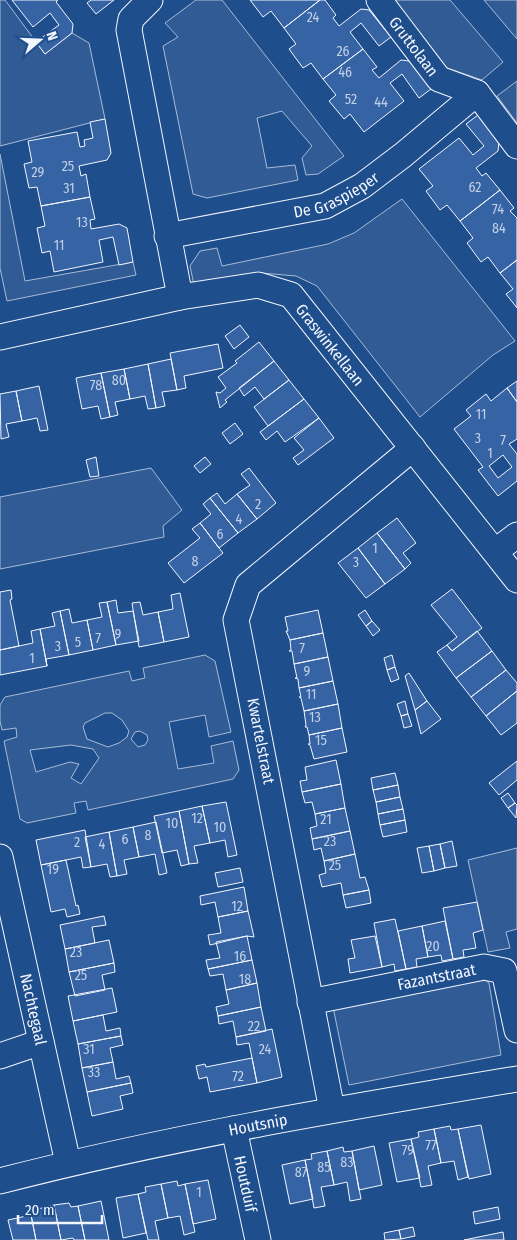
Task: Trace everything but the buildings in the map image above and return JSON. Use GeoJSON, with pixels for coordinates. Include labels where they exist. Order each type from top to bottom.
{"type":"FeatureCollection","features":[{"type":"Feature","properties":{"kind":"street"},"geometry":{"type":"LineString","coordinates":[[150,0],[131,19],[129,30],[180,297]]}},
{"type":"Feature","properties":{"kind":"street","name":"Gruttolaan"},"geometry":{"type":"LineString","coordinates":[[379,0],[439,79],[477,93]]}},
{"type":"Feature","properties":{"kind":"street"},"geometry":{"type":"LineString","coordinates":[[477,93],[517,146]]}},
{"type":"Feature","properties":{"kind":"street","name":"De Graspieper"},"geometry":{"type":"LineString","coordinates":[[167,236],[325,206],[362,186],[403,155],[477,93]]}},
{"type":"Feature","properties":{"kind":"street","name":"Graswinkellaan"},"geometry":{"type":"LineString","coordinates":[[0,336],[180,297],[258,284],[291,295],[496,551],[517,580]]}},
{"type":"Feature","properties":{"kind":"street","name":"Kwartelstraat"},"geometry":{"type":"LineString","coordinates":[[332,1110],[236,620],[248,585],[413,448]]}},
{"type":"Feature","properties":{"kind":"street"},"geometry":{"type":"LineString","coordinates":[[496,551],[517,535]]}},
{"type":"Feature","properties":{"kind":"street","name":"Nachtegaal"},"geometry":{"type":"LineString","coordinates":[[0,857],[68,1163]]}},
{"type":"Feature","properties":{"kind":"street","name":"Fazantstraat"},"geometry":{"type":"LineString","coordinates":[[310,1002],[484,968],[504,971],[517,1030]]}},
{"type":"Feature","properties":{"kind":"street"},"geometry":{"type":"LineString","coordinates":[[0,1056],[41,1042]]}},
{"type":"Feature","properties":{"kind":"street","name":"Houtsnip"},"geometry":{"type":"LineString","coordinates":[[0,1181],[68,1163],[234,1129],[332,1110],[517,1079]]}},
{"type":"Feature","properties":{"kind":"street","name":"Houtduif"},"geometry":{"type":"LineString","coordinates":[[234,1129],[258,1240]]}},
{"type":"Feature","properties":{"kind":"shaded area"},"geometry":{"type":"Polygon","coordinates":[[[0,0],[5,0],[45,54],[72,33],[89,43],[105,119],[0,146],[0,0]]]}},
{"type":"Feature","properties":{"kind":"shaded area"},"geometry":{"type":"Polygon","coordinates":[[[196,0],[222,0],[344,156],[318,174],[306,175],[302,158],[312,146],[282,111],[257,118],[267,168],[295,165],[298,180],[207,198],[193,194],[163,46],[178,37],[165,23],[196,0]]]}},
{"type":"Feature","properties":{"kind":"shaded area"},"geometry":{"type":"Polygon","coordinates":[[[394,0],[450,0],[503,62],[482,80],[444,67],[394,0]]]}},
{"type":"Feature","properties":{"kind":"shaded area"},"geometry":{"type":"Polygon","coordinates":[[[484,0],[517,0],[517,39],[484,0]]]}},
{"type":"Feature","properties":{"kind":"shaded area"},"geometry":{"type":"Polygon","coordinates":[[[517,81],[517,123],[497,96],[517,81]]]}},
{"type":"Feature","properties":{"kind":"shaded area"},"geometry":{"type":"Polygon","coordinates":[[[0,154],[25,281],[133,262],[136,275],[7,301],[0,268],[0,154]]]}},
{"type":"Feature","properties":{"kind":"shaded area"},"geometry":{"type":"Polygon","coordinates":[[[402,199],[515,341],[493,355],[420,417],[317,286],[296,276],[261,273],[194,285],[190,266],[200,251],[217,248],[222,266],[328,244],[354,233],[402,199]]]}},
{"type":"Feature","properties":{"kind":"shaded area"},"geometry":{"type":"Polygon","coordinates":[[[151,468],[182,510],[163,526],[164,537],[0,569],[0,497],[151,468]]]}},
{"type":"Feature","properties":{"kind":"shaded area"},"geometry":{"type":"Polygon","coordinates":[[[205,655],[215,661],[231,732],[209,737],[205,715],[169,722],[178,769],[214,763],[211,746],[233,741],[239,770],[233,779],[88,810],[86,801],[74,803],[76,813],[27,823],[20,819],[4,741],[17,737],[16,728],[2,730],[0,721],[0,705],[5,697],[129,671],[132,681],[145,678],[143,668],[205,655]],[[105,713],[85,723],[83,727],[87,739],[108,747],[119,743],[127,737],[129,731],[122,720],[112,713],[105,713]],[[140,731],[135,732],[131,739],[138,747],[145,745],[148,740],[147,735],[140,731]],[[71,745],[30,750],[36,772],[70,762],[79,764],[71,778],[81,784],[99,758],[93,749],[71,745]]]}},
{"type":"Feature","properties":{"kind":"shaded area"},"geometry":{"type":"Polygon","coordinates":[[[517,848],[517,929],[506,932],[510,948],[488,952],[468,860],[517,848]]]}},
{"type":"Feature","properties":{"kind":"shaded area"},"geometry":{"type":"Polygon","coordinates":[[[480,976],[489,983],[501,1055],[349,1085],[333,1007],[480,976]]]}}]}
